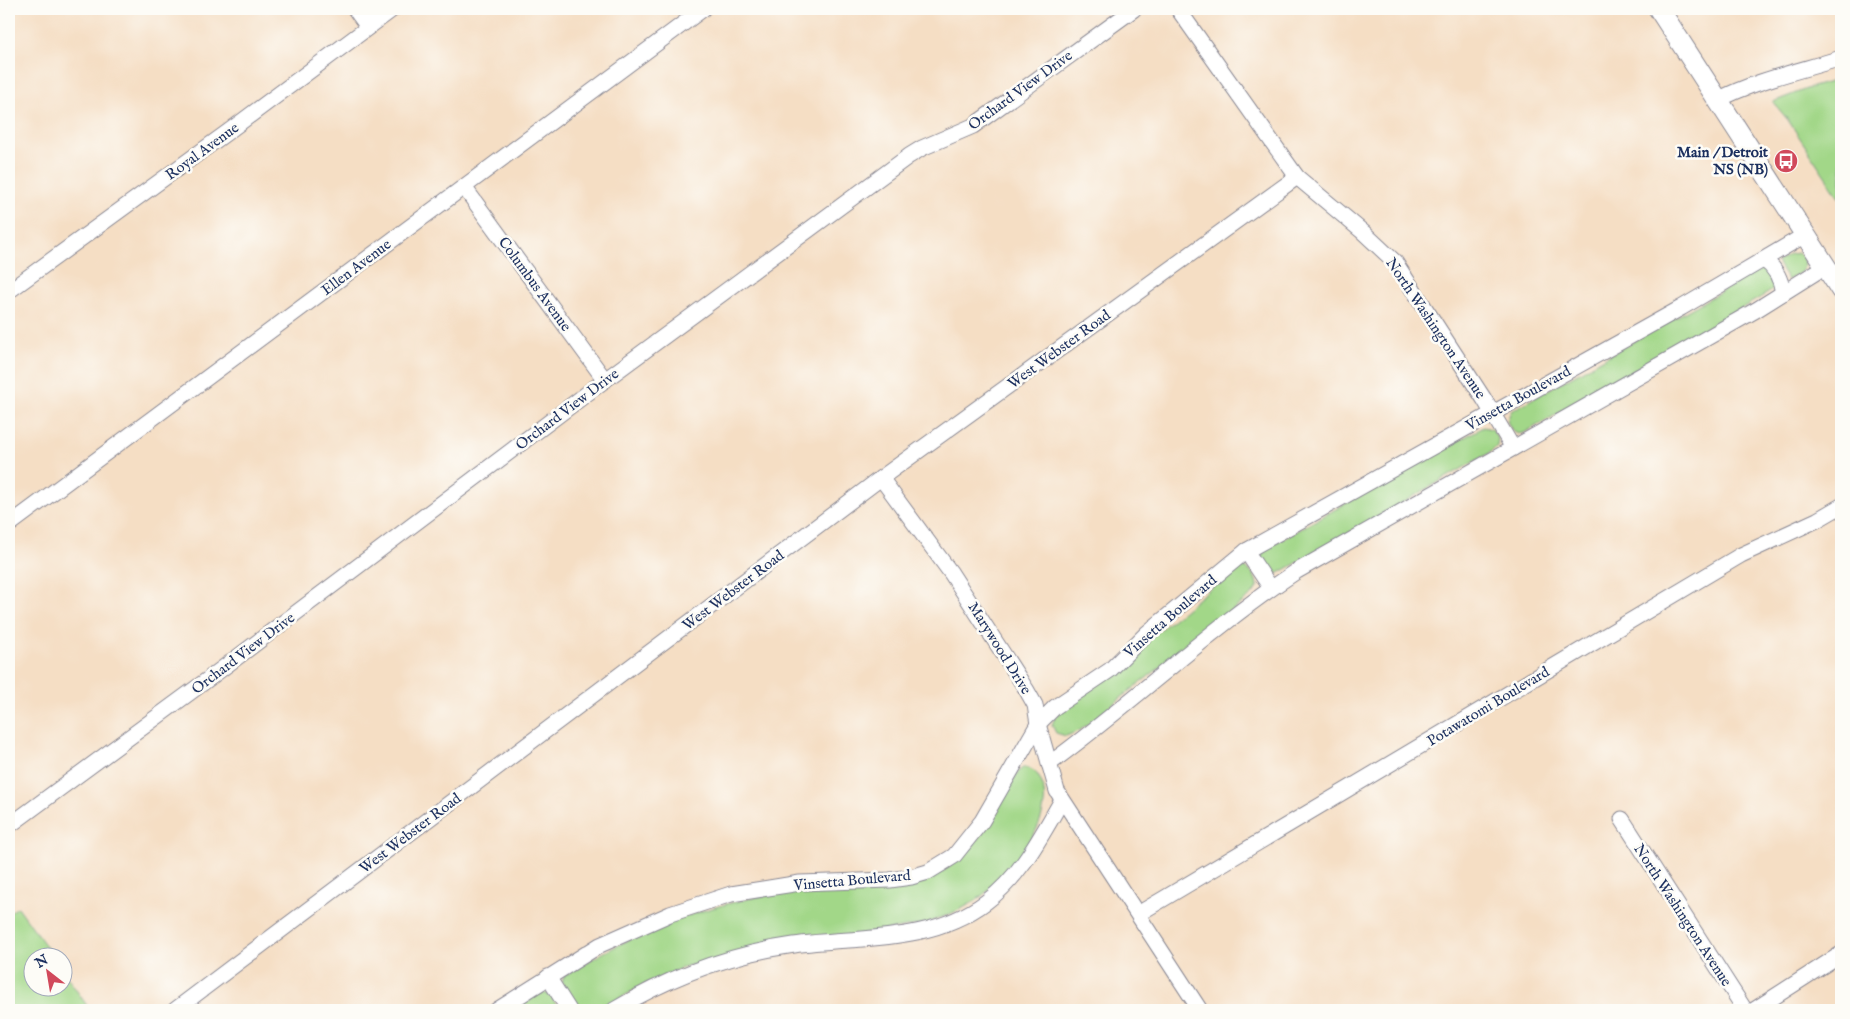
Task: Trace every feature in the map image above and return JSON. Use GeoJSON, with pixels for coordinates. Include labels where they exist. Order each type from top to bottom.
{"type":"FeatureCollection","features":[{"type":"Feature","properties":{"kind":"main road"},"geometry":{"type":"LineString","coordinates":[[1659,9],[1841,290]]}},
{"type":"Feature","properties":{"kind":"street"},"geometry":{"type":"LineString","coordinates":[[355,9],[368,27]]}},
{"type":"Feature","properties":{"kind":"street","name":"Royal Avenue"},"geometry":{"type":"LineString","coordinates":[[9,290],[230,131],[394,9]]}},
{"type":"Feature","properties":{"kind":"street","name":"Ellen Avenue"},"geometry":{"type":"LineString","coordinates":[[9,525],[703,9]]}},
{"type":"Feature","properties":{"kind":"street","name":"Orchard View Drive"},"geometry":{"type":"LineString","coordinates":[[9,824],[13,823],[207,680],[605,380],[909,156],[922,148],[973,126],[1134,9]]}},
{"type":"Feature","properties":{"kind":"street","name":"North Washington Avenue"},"geometry":{"type":"LineString","coordinates":[[1178,9],[1297,177],[1363,232],[1395,262],[1492,413],[1512,448]]}},
{"type":"Feature","properties":{"kind":"street"},"geometry":{"type":"LineString","coordinates":[[1718,100],[1736,90],[1756,83],[1841,58]]}},
{"type":"Feature","properties":{"kind":"street","name":"West Webster Road"},"geometry":{"type":"LineString","coordinates":[[175,1010],[881,478],[1297,177]]}},
{"type":"Feature","properties":{"kind":"street","name":"Columbus Avenue"},"geometry":{"type":"LineString","coordinates":[[464,187],[605,380]]}},
{"type":"Feature","properties":{"kind":"street","name":"Vinsetta Boulevard"},"geometry":{"type":"LineString","coordinates":[[497,1010],[600,945],[670,914],[731,894],[800,883],[890,880],[928,872],[954,856],[982,821],[1038,724],[1055,707],[1110,670],[1148,632],[1246,551],[1764,260],[1805,235]]}},
{"type":"Feature","properties":{"kind":"street"},"geometry":{"type":"LineString","coordinates":[[1764,260],[1771,264],[1782,282],[1783,293]]}},
{"type":"Feature","properties":{"kind":"street"},"geometry":{"type":"LineString","coordinates":[[1048,764],[1092,732],[1271,588],[1329,552],[1783,293],[1826,266]]}},
{"type":"Feature","properties":{"kind":"street","name":"Marywood Drive"},"geometry":{"type":"LineString","coordinates":[[881,478],[951,573],[1026,689],[1035,706],[1048,764],[1053,781],[1062,800],[1200,1010]]}},
{"type":"Feature","properties":{"kind":"street","name":"Potawatomi Boulevard"},"geometry":{"type":"LineString","coordinates":[[1138,914],[1741,555],[1817,520],[1841,506]]}},
{"type":"Feature","properties":{"kind":"street"},"geometry":{"type":"LineString","coordinates":[[1246,551],[1271,588]]}},
{"type":"Feature","properties":{"kind":"street"},"geometry":{"type":"LineString","coordinates":[[614,1010],[677,977],[738,957],[794,946],[910,934],[936,928],[962,918],[986,902],[1020,870],[1062,800]]}},
{"type":"Feature","properties":{"kind":"street","name":"North Washington Avenue"},"geometry":{"type":"LineString","coordinates":[[1622,819],[1745,1010]]}},
{"type":"Feature","properties":{"kind":"street"},"geometry":{"type":"LineString","coordinates":[[1754,1010],[1841,954]]}},
{"type":"Feature","properties":{"kind":"street"},"geometry":{"type":"LineString","coordinates":[[548,977],[569,1010]]}},
{"type":"Feature","properties":{"kind":"green space"},"geometry":{"type":"Polygon","coordinates":[[[1841,79],[1841,200],[1788,120],[1773,102],[1809,88],[1841,79]]]}},
{"type":"Feature","properties":{"kind":"green space"},"geometry":{"type":"Polygon","coordinates":[[[1798,253],[1804,259],[1805,265],[1801,272],[1788,280],[1777,262],[1790,254],[1798,253]]]}},
{"type":"Feature","properties":{"kind":"green space"},"geometry":{"type":"Polygon","coordinates":[[[1759,270],[1768,270],[1775,287],[1768,293],[1524,433],[1518,434],[1512,431],[1507,421],[1511,411],[1759,270]]]}},
{"type":"Feature","properties":{"kind":"green space"},"geometry":{"type":"Polygon","coordinates":[[[1483,427],[1492,429],[1498,439],[1497,446],[1491,452],[1279,573],[1272,573],[1262,562],[1262,553],[1266,548],[1483,427]]]}},
{"type":"Feature","properties":{"kind":"green space"},"geometry":{"type":"Polygon","coordinates":[[[1241,567],[1250,571],[1256,580],[1257,587],[1253,594],[1079,731],[1066,736],[1056,733],[1052,725],[1055,717],[1235,568],[1241,567]]]}},
{"type":"Feature","properties":{"kind":"green space"},"geometry":{"type":"Polygon","coordinates":[[[1022,768],[1030,769],[1037,774],[1044,795],[1043,813],[1036,831],[1025,849],[998,882],[983,895],[960,910],[928,923],[686,966],[645,984],[599,1010],[577,1010],[563,986],[564,976],[619,945],[648,931],[707,909],[738,901],[801,890],[831,888],[886,889],[923,882],[951,866],[973,845],[987,826],[1022,768]]]}},
{"type":"Feature","properties":{"kind":"green space"},"geometry":{"type":"Polygon","coordinates":[[[18,907],[46,946],[22,946],[22,996],[72,996],[72,984],[90,1010],[9,1010],[9,913],[18,907]]]}},
{"type":"Feature","properties":{"kind":"green space"},"geometry":{"type":"Polygon","coordinates":[[[545,993],[551,996],[560,1010],[510,1010],[535,994],[545,993]]]}},
{"type":"Feature","properties":{"kind":"place","name":"Main / Detroit NS (NB)"},"geometry":{"type":"Point","coordinates":[1786,161]}}]}
